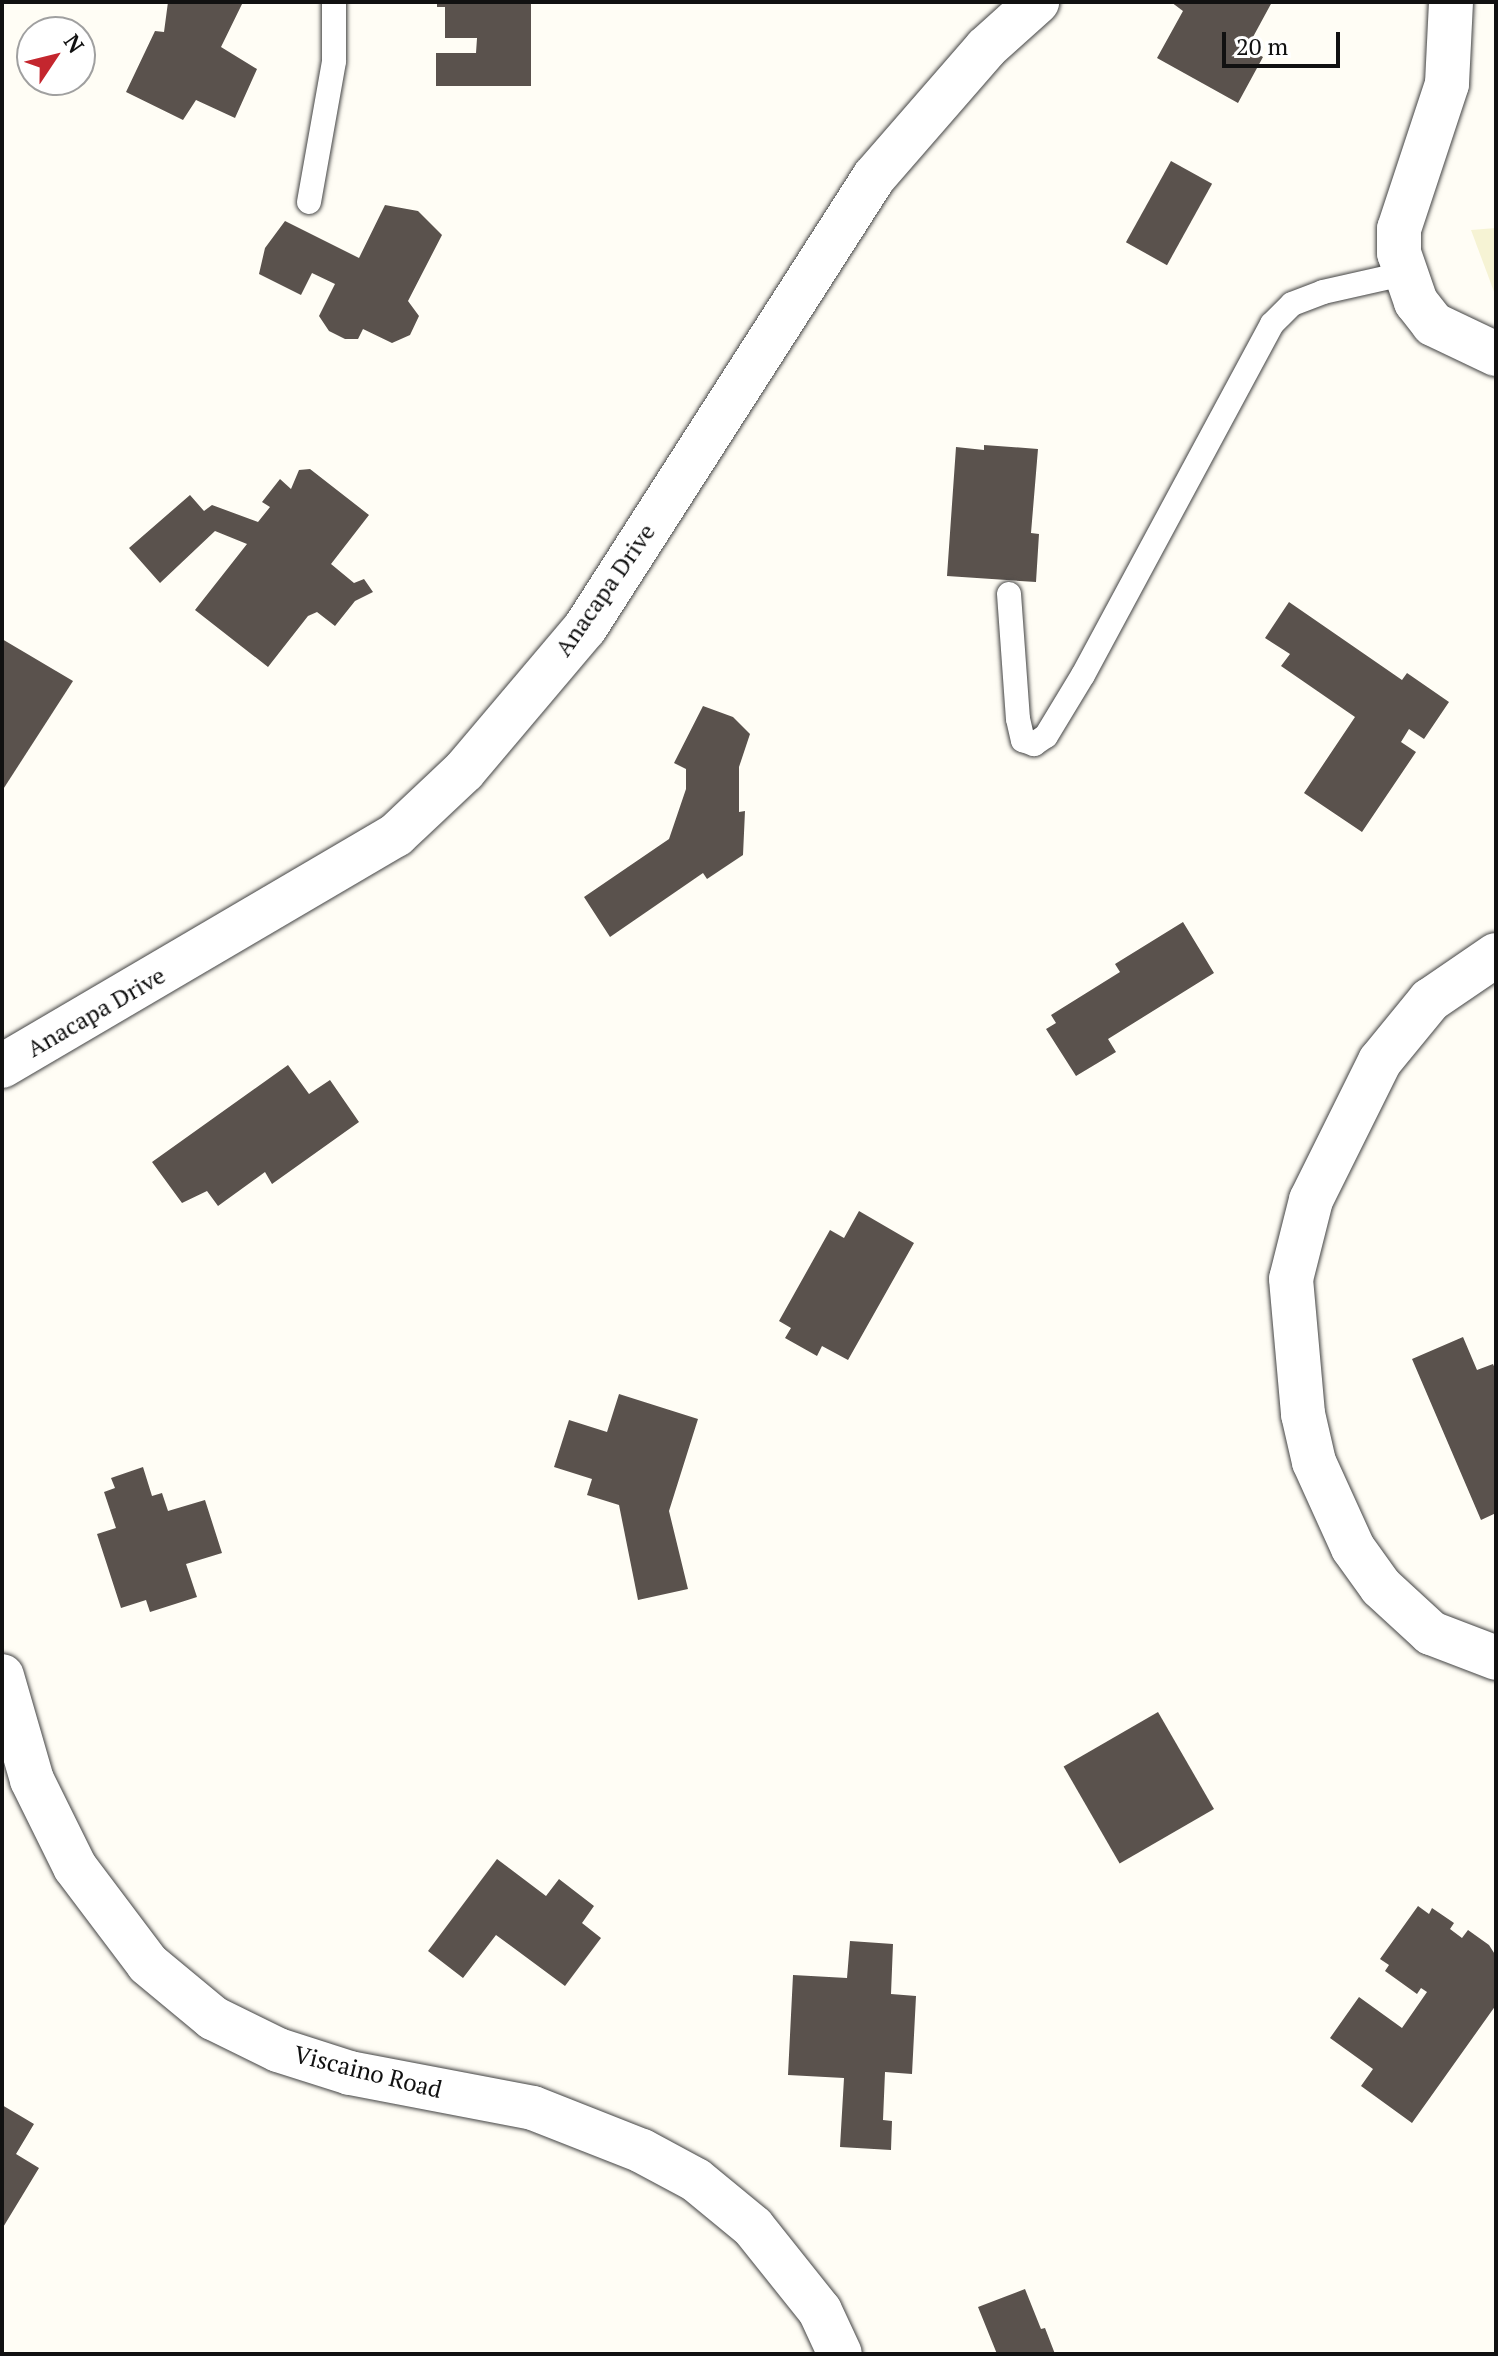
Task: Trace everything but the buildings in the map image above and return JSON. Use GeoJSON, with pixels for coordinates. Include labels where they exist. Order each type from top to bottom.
{"type":"FeatureCollection","features":[{"type":"Feature","properties":{"kind":"street","name":"Anacapa Drive"},"geometry":{"type":"LineString","coordinates":[[2,1066],[396,835],[464,771],[585,628],[874,177],[986,48],[1037,2]]}},
{"type":"Feature","properties":{"kind":"street"},"geometry":{"type":"LineString","coordinates":[[1451,2],[1447,84],[1399,229],[1403,274],[1433,324],[1496,354]]}},
{"type":"Feature","properties":{"kind":"street"},"geometry":{"type":"LineString","coordinates":[[1496,955],[1430,1000],[1380,1061],[1311,1200],[1291,1279],[1303,1414],[1314,1462],[1353,1548],[1381,1587],[1431,1633],[1496,1658]]}},
{"type":"Feature","properties":{"kind":"street","name":"Viscaino Road"},"geometry":{"type":"LineString","coordinates":[[2,1676],[32,1780],[75,1867],[148,1964],[213,2018],[278,2050],[350,2073],[533,2108],[642,2151],[696,2180],[753,2227],[820,2311],[840,2354]]}},
{"type":"Feature","properties":{"kind":"lane"},"geometry":{"type":"LineString","coordinates":[[309,202],[334,61],[334,2]]}},
{"type":"Feature","properties":{"kind":"lane"},"geometry":{"type":"LineString","coordinates":[[1009,594],[1018,719],[1023,740],[1034,744],[1046,736],[1083,675],[1272,324],[1292,304],[1323,292],[1403,274]]}},
{"type":"Feature","properties":{"kind":"shaded area"},"geometry":{"type":"Polygon","coordinates":[[[1496,228],[1496,297],[1471,230],[1496,228]]]}}]}
